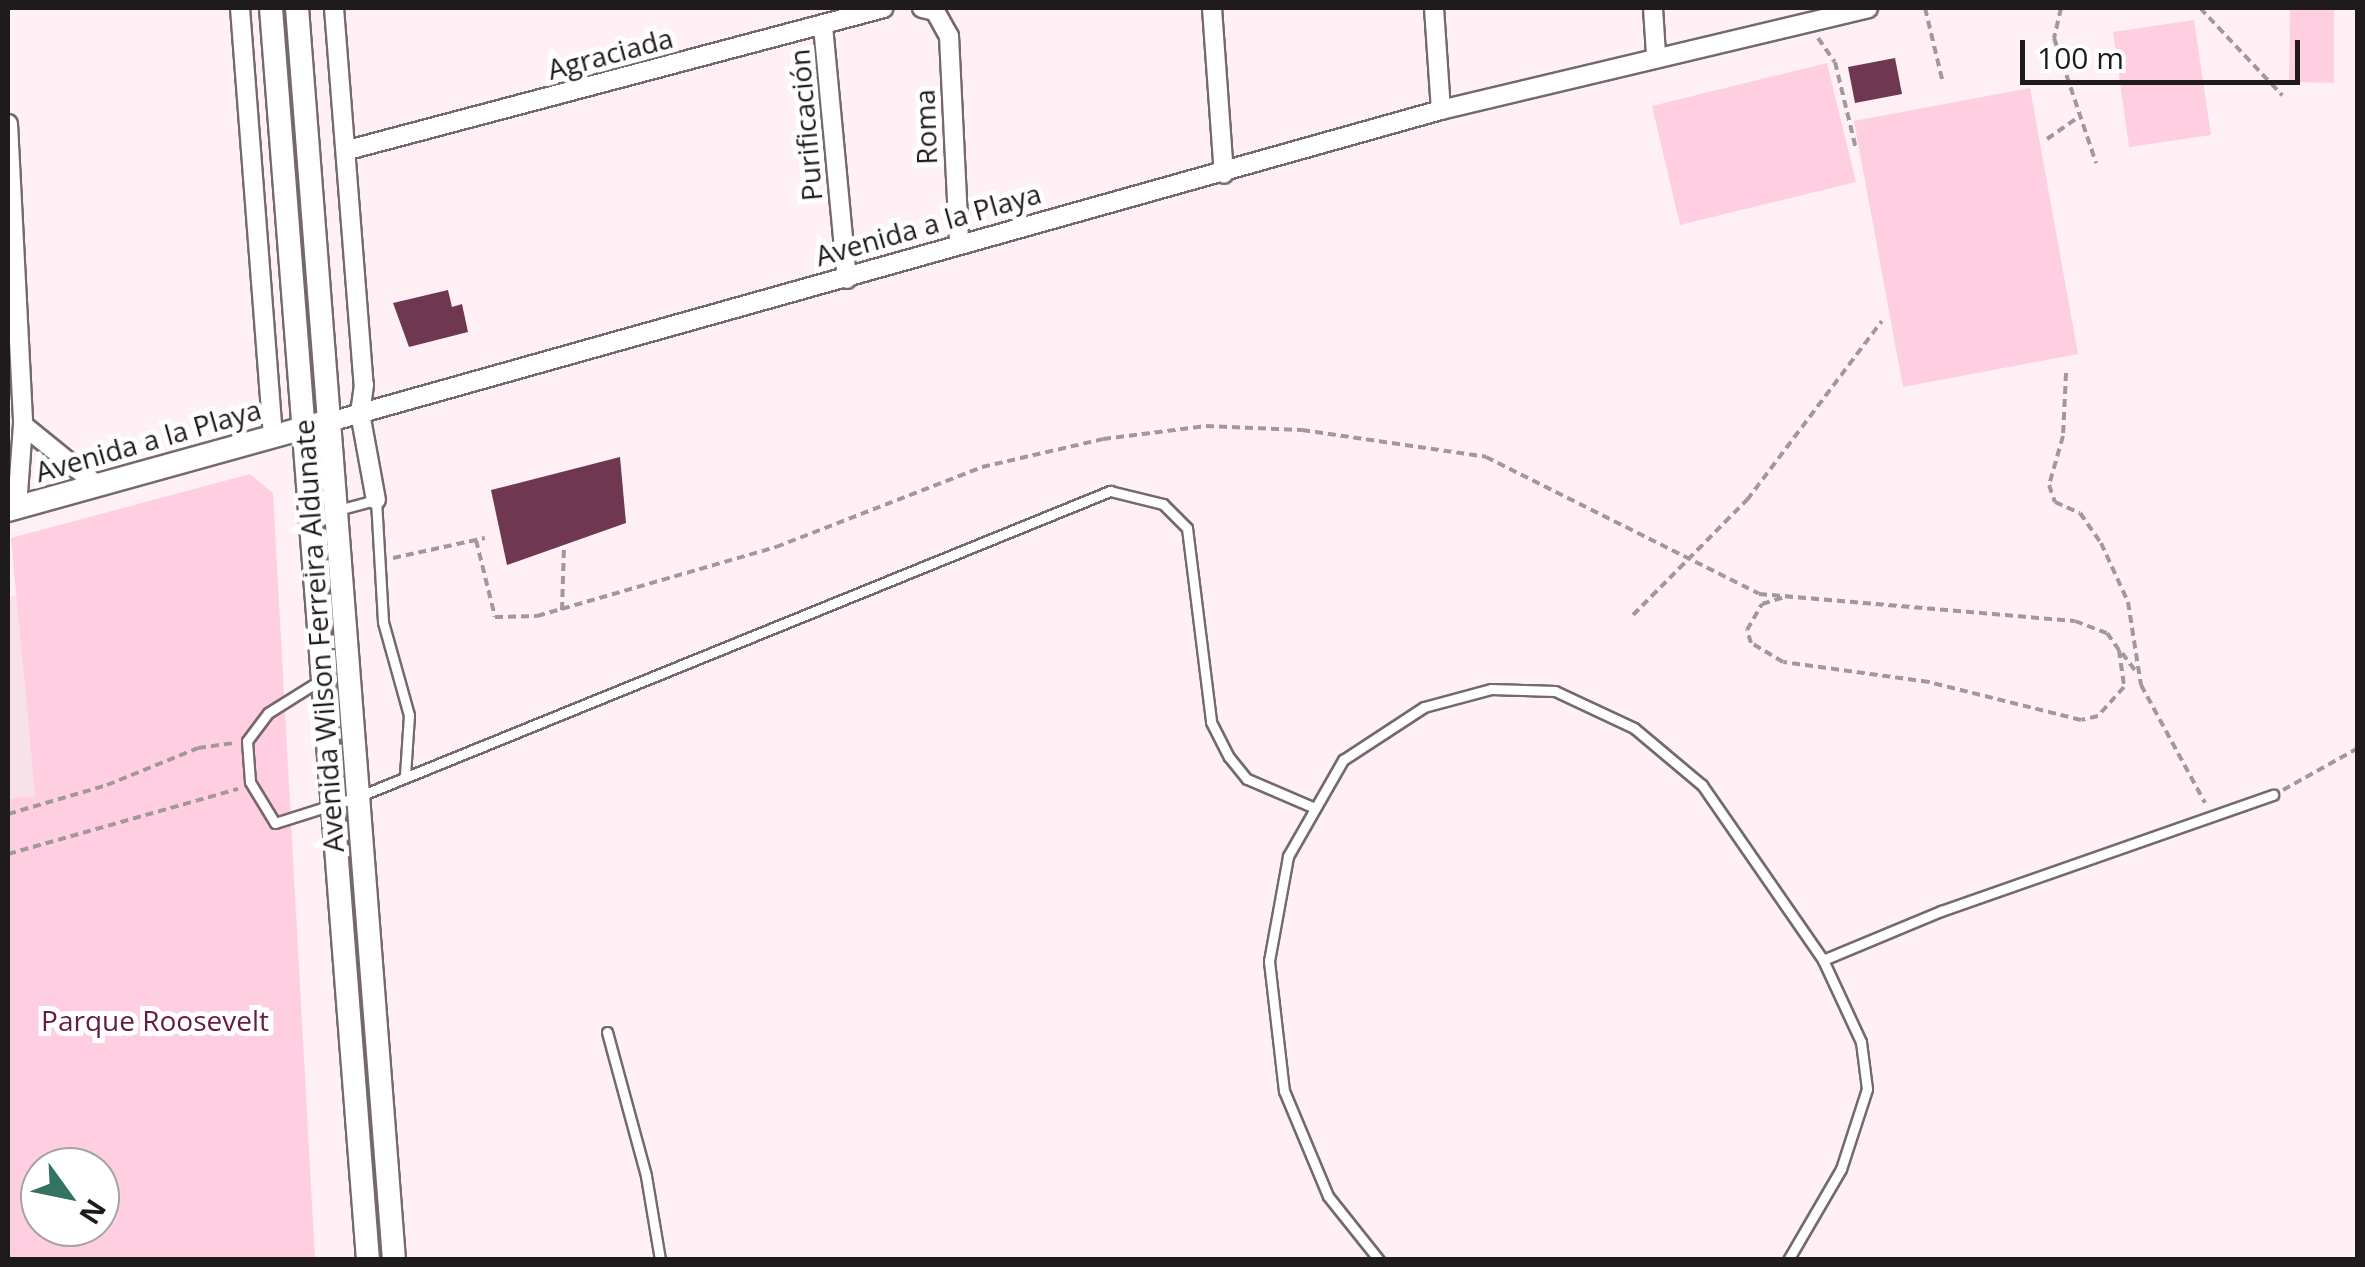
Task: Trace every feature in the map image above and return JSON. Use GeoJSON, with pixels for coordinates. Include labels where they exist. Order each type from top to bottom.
{"type":"FeatureCollection","features":[{"type":"Feature","properties":{"kind":"main road","name":"Avenida Wilson Ferreira Aldunate"},"geometry":{"type":"LineString","coordinates":[[272,8],[368,1260]]}},
{"type":"Feature","properties":{"kind":"main road","name":"Avenida Wilson Ferreira Aldunate"},"geometry":{"type":"LineString","coordinates":[[297,8],[333,421],[394,1260]]}},
{"type":"Feature","properties":{"kind":"main road","name":"Avenida a la Playa"},"geometry":{"type":"LineString","coordinates":[[12,508],[333,421]]}},
{"type":"Feature","properties":{"kind":"street","name":"Avenida Wilson Ferreira Aldunate"},"geometry":{"type":"LineString","coordinates":[[240,8],[273,436]]}},
{"type":"Feature","properties":{"kind":"street","name":"Avenida Wilson Ferreira Aldunate"},"geometry":{"type":"LineString","coordinates":[[334,8],[364,385],[360,413],[376,500]]}},
{"type":"Feature","properties":{"kind":"street","name":"Agraciada"},"geometry":{"type":"LineString","coordinates":[[348,150],[884,8]]}},
{"type":"Feature","properties":{"kind":"street"},"geometry":{"type":"LineString","coordinates":[[1212,8],[1224,174]]}},
{"type":"Feature","properties":{"kind":"street"},"geometry":{"type":"LineString","coordinates":[[1434,8],[1441,110]]}},
{"type":"Feature","properties":{"kind":"street"},"geometry":{"type":"LineString","coordinates":[[1652,8],[1656,54]]}},
{"type":"Feature","properties":{"kind":"street","name":"Avenida a la Playa"},"geometry":{"type":"LineString","coordinates":[[333,421],[1441,110],[1656,54],[1860,8]]}},
{"type":"Feature","properties":{"kind":"street","name":"Roma"},"geometry":{"type":"LineString","coordinates":[[928,9],[950,36],[959,244]]}},
{"type":"Feature","properties":{"kind":"street","name":"Purificación"},"geometry":{"type":"LineString","coordinates":[[823,26],[847,279]]}},
{"type":"Feature","properties":{"kind":"street"},"geometry":{"type":"LineString","coordinates":[[8,124],[23,426],[12,508]]}},
{"type":"Feature","properties":{"kind":"street"},"geometry":{"type":"LineString","coordinates":[[23,426],[98,486]]}},
{"type":"Feature","properties":{"kind":"lane"},"geometry":{"type":"LineString","coordinates":[[325,676],[268,713],[247,741],[250,782],[275,823],[360,796],[1110,491],[1163,504],[1187,528],[1211,722],[1247,780],[1315,808]]}},
{"type":"Feature","properties":{"kind":"lane"},"geometry":{"type":"LineString","coordinates":[[338,510],[376,500],[383,622],[409,715],[405,776]]}},
{"type":"Feature","properties":{"kind":"lane"},"geometry":{"type":"LineString","coordinates":[[1379,1260],[1328,1196],[1284,1091],[1269,961],[1288,856],[1342,760],[1424,707],[1491,688],[1555,691],[1634,728],[1702,785],[1823,960],[1861,1042],[1867,1088],[1841,1169],[1788,1260]]}},
{"type":"Feature","properties":{"kind":"lane"},"geometry":{"type":"LineString","coordinates":[[1823,960],[1941,911],[2215,820],[2273,795]]}},
{"type":"Feature","properties":{"kind":"lane"},"geometry":{"type":"LineString","coordinates":[[606,1032],[646,1176],[660,1260]]}},
{"type":"Feature","properties":{"kind":"path"},"geometry":{"type":"LineString","coordinates":[[1925,8],[1942,79]]}},
{"type":"Feature","properties":{"kind":"path"},"geometry":{"type":"LineString","coordinates":[[2061,8],[2054,38],[2096,163]]}},
{"type":"Feature","properties":{"kind":"path"},"geometry":{"type":"LineString","coordinates":[[2200,8],[2282,95]]}},
{"type":"Feature","properties":{"kind":"path"},"geometry":{"type":"LineString","coordinates":[[1820,18],[1818,38],[1836,62],[1856,148]]}},
{"type":"Feature","properties":{"kind":"path"},"geometry":{"type":"LineString","coordinates":[[2047,139],[2080,116]]}},
{"type":"Feature","properties":{"kind":"path"},"geometry":{"type":"LineString","coordinates":[[1633,615],[1692,558],[1782,457],[1882,321]]}},
{"type":"Feature","properties":{"kind":"path"},"geometry":{"type":"LineString","coordinates":[[2066,373],[2063,436],[2049,485],[2055,502],[2080,513],[2102,543],[2128,602],[2140,677]]}},
{"type":"Feature","properties":{"kind":"path"},"geometry":{"type":"LineString","coordinates":[[476,540],[495,617],[562,610],[776,547],[982,466],[1103,439],[1206,426],[1411,442],[1486,457],[1692,558],[1732,583],[1788,596],[2075,621],[2107,634],[2140,677],[2215,820]]}},
{"type":"Feature","properties":{"kind":"path"},"geometry":{"type":"LineString","coordinates":[[379,560],[485,538]]}},
{"type":"Feature","properties":{"kind":"path"},"geometry":{"type":"LineString","coordinates":[[562,610],[564,545]]}},
{"type":"Feature","properties":{"kind":"path"},"geometry":{"type":"LineString","coordinates":[[1788,596],[1762,604],[1752,615],[1752,643],[1766,656],[1929,682],[2081,720],[2098,716],[2124,687],[2119,650]]}},
{"type":"Feature","properties":{"kind":"path"},"geometry":{"type":"LineString","coordinates":[[8,814],[108,785],[198,748],[247,741]]}},
{"type":"Feature","properties":{"kind":"path"},"geometry":{"type":"LineString","coordinates":[[2273,795],[2358,748]]}},
{"type":"Feature","properties":{"kind":"path"},"geometry":{"type":"LineString","coordinates":[[8,854],[228,795],[250,782]]}},
{"type":"Feature","properties":{"kind":"shaded area"},"geometry":{"type":"Polygon","coordinates":[[[17,596],[35,797],[8,799],[8,597],[17,596]]]}},
{"type":"Feature","properties":{"kind":"green space"},"geometry":{"type":"Polygon","coordinates":[[[2290,10],[2334,10],[2334,83],[2289,82],[2290,10]]]}},
{"type":"Feature","properties":{"kind":"green space"},"geometry":{"type":"Polygon","coordinates":[[[2194,20],[2211,135],[2129,147],[2113,32],[2194,20]]]}},
{"type":"Feature","properties":{"kind":"green space"},"geometry":{"type":"Polygon","coordinates":[[[1827,63],[1856,182],[1680,225],[1652,106],[1827,63]]]}},
{"type":"Feature","properties":{"kind":"green space"},"geometry":{"type":"Polygon","coordinates":[[[2030,88],[2078,354],[1903,387],[1854,121],[2030,88]]]}},
{"type":"Feature","properties":{"kind":"green space","name":"Parque Roosevelt"},"geometry":{"type":"Polygon","coordinates":[[[250,474],[273,493],[315,1259],[8,1260],[8,799],[35,796],[11,538],[250,474]]]}},
{"type":"Feature","properties":{"kind":"green space"},"geometry":{"type":"Polygon","coordinates":[[[349,817],[383,1259],[379,1259],[349,817]]]}},
{"type":"Feature","properties":{"kind":"building"},"geometry":{"type":"Polygon","coordinates":[[[1895,58],[1902,94],[1855,103],[1848,67],[1895,58]]]}},
{"type":"Feature","properties":{"kind":"building"},"geometry":{"type":"Polygon","coordinates":[[[448,290],[452,307],[462,304],[468,332],[409,347],[393,303],[448,290]]]}},
{"type":"Feature","properties":{"kind":"building"},"geometry":{"type":"Polygon","coordinates":[[[620,457],[626,523],[507,565],[491,490],[620,457]]]}}]}
